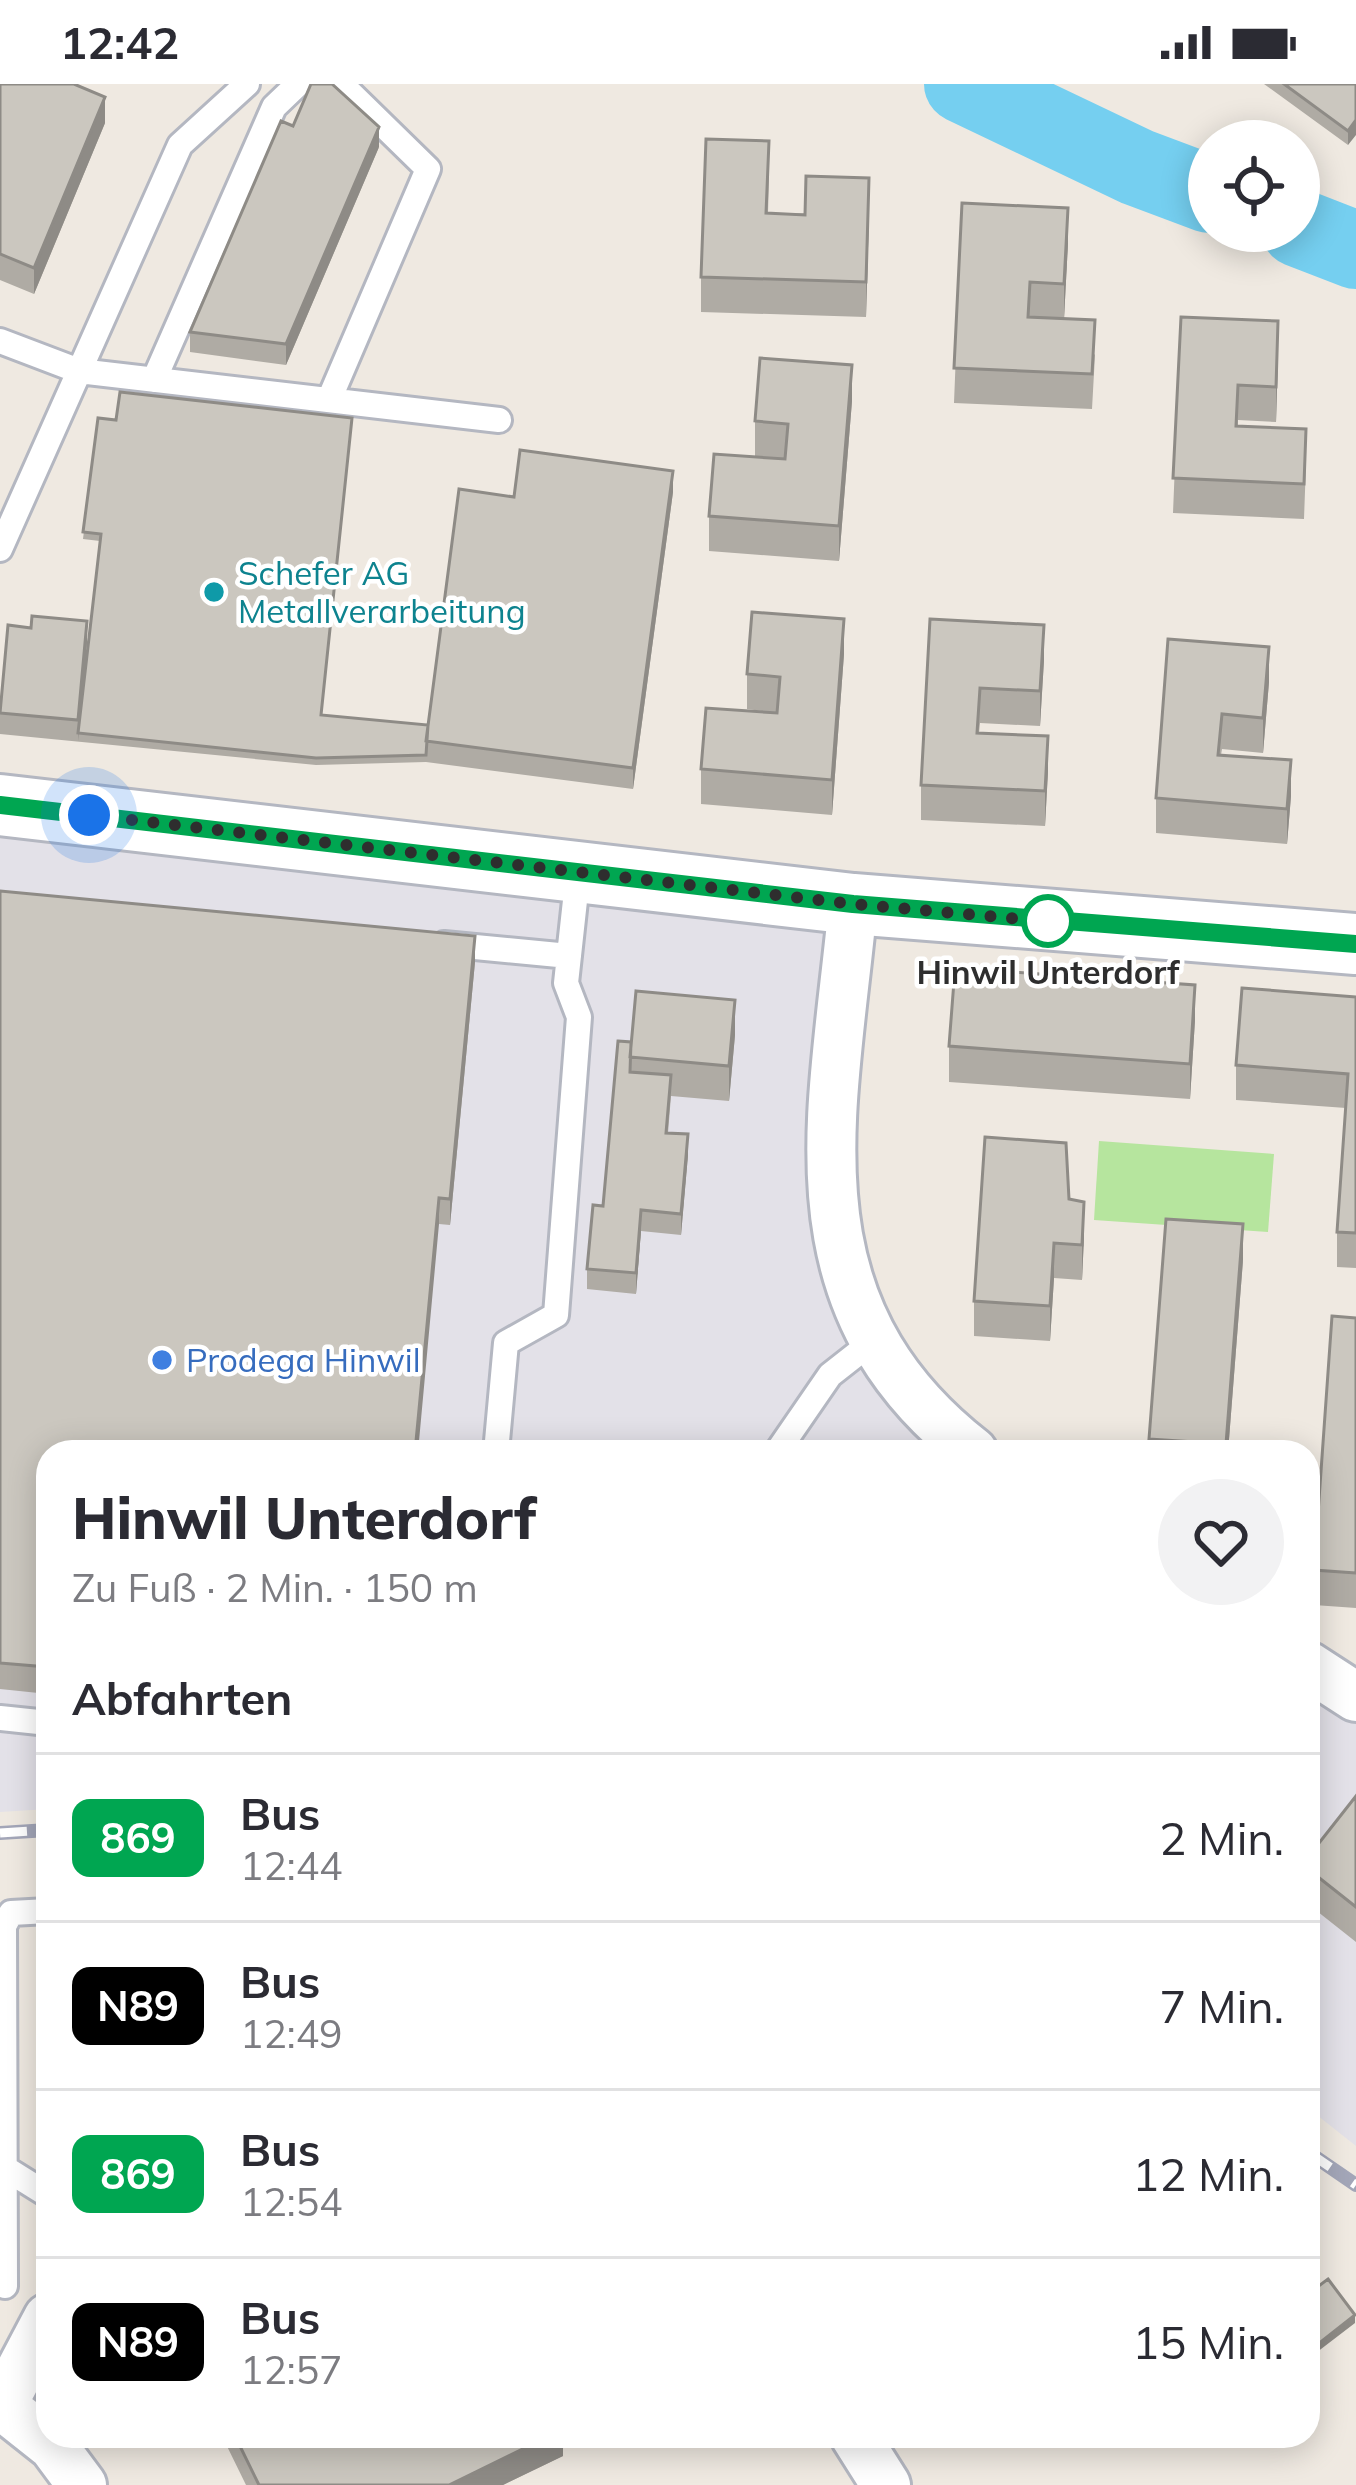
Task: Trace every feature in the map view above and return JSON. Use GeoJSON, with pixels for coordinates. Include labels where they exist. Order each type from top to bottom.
{"type":"FeatureCollection","features":[{"type":"Feature","properties":{"kind":"street"},"geometry":{"type":"LineString","coordinates":[[0,805],[853,904],[1356,944]]}},
{"type":"Feature","properties":{"kind":"street"},"geometry":{"type":"LineString","coordinates":[[853,904],[832,1184],[843,1269],[872,1342],[909,1393],[953,1440]]}},
{"type":"Feature","properties":{"kind":"street"},"geometry":{"type":"LineString","coordinates":[[1320,1674],[1356,1697]]}},
{"type":"Feature","properties":{"kind":"street"},"geometry":{"type":"LineString","coordinates":[[36,2340],[1,2405],[36,2433]]}},
{"type":"Feature","properties":{"kind":"street"},"geometry":{"type":"LineString","coordinates":[[54,2448],[82,2485]]}},
{"type":"Feature","properties":{"kind":"street"},"geometry":{"type":"LineString","coordinates":[[863,2448],[886,2485]]}},
{"type":"Feature","properties":{"kind":"lane"},"geometry":{"type":"LineString","coordinates":[[0,549],[180,145],[247,84]]}},
{"type":"Feature","properties":{"kind":"lane"},"geometry":{"type":"LineString","coordinates":[[154,380],[274,107],[298,84]]}},
{"type":"Feature","properties":{"kind":"lane"},"geometry":{"type":"LineString","coordinates":[[329,400],[428,169],[341,84]]}},
{"type":"Feature","properties":{"kind":"lane"},"geometry":{"type":"LineString","coordinates":[[0,340],[79,371],[499,420]]}},
{"type":"Feature","properties":{"kind":"lane"},"geometry":{"type":"LineString","coordinates":[[497,1440],[506,1343],[556,1315],[579,1017],[566,983],[578,871]]}},
{"type":"Feature","properties":{"kind":"lane"},"geometry":{"type":"LineString","coordinates":[[413,941],[569,956]]}},
{"type":"Feature","properties":{"kind":"lane"},"geometry":{"type":"LineString","coordinates":[[785,1440],[820,1385],[872,1342]]}},
{"type":"Feature","properties":{"kind":"lane"},"geometry":{"type":"LineString","coordinates":[[0,1718],[36,1722]]}},
{"type":"Feature","properties":{"kind":"lane"},"geometry":{"type":"LineString","coordinates":[[5,2286],[4,1926],[11,1913],[36,1911]]}},
{"type":"Feature","properties":{"kind":"lane"},"geometry":{"type":"LineString","coordinates":[[3,2165],[36,2186]]}},
{"type":"Feature","properties":{"kind":"shaded area"},"geometry":{"type":"Polygon","coordinates":[[[0,805],[853,904],[836,1235],[965,1440],[36,1440],[36,1810],[0,1812],[0,805]]]}},
{"type":"Feature","properties":{"kind":"shaded area"},"geometry":{"type":"Polygon","coordinates":[[[1320,1674],[1356,1697],[1356,2146],[1320,2118],[1320,1674]]]}},
{"type":"Feature","properties":{"kind":"green space"},"geometry":{"type":"Polygon","coordinates":[[[1099,1141],[1274,1154],[1268,1232],[1094,1220],[1099,1141]]]}},
{"type":"Feature","properties":{"kind":"building"},"geometry":{"type":"Polygon","coordinates":[[[0,84],[74,84],[105,97],[34,268],[0,254],[0,84]]]}},
{"type":"Feature","properties":{"kind":"building"},"geometry":{"type":"Polygon","coordinates":[[[311,84],[332,84],[379,127],[286,344],[190,332],[281,121],[293,126],[311,84]]]}},
{"type":"Feature","properties":{"kind":"building"},"geometry":{"type":"Polygon","coordinates":[[[1284,84],[1356,84],[1356,120],[1348,131],[1284,84]]]}},
{"type":"Feature","properties":{"kind":"building"},"geometry":{"type":"Polygon","coordinates":[[[706,139],[769,141],[766,213],[805,215],[806,176],[869,178],[866,282],[701,277],[706,139]]]}},
{"type":"Feature","properties":{"kind":"building"},"geometry":{"type":"Polygon","coordinates":[[[962,203],[1068,208],[1064,284],[1030,282],[1028,317],[1095,320],[1092,374],[954,368],[962,203]]]}},
{"type":"Feature","properties":{"kind":"building"},"geometry":{"type":"Polygon","coordinates":[[[1181,317],[1278,321],[1276,387],[1238,385],[1236,426],[1306,429],[1304,484],[1173,478],[1181,317]]]}},
{"type":"Feature","properties":{"kind":"building"},"geometry":{"type":"Polygon","coordinates":[[[760,358],[852,365],[839,526],[709,516],[714,454],[785,459],[788,424],[755,421],[760,358]]]}},
{"type":"Feature","properties":{"kind":"building","name":"Schefer AG Metallverarbeitung"},"geometry":{"type":"Polygon","coordinates":[[[120,392],[352,418],[321,715],[428,725],[426,755],[316,758],[78,733],[101,534],[83,532],[98,418],[116,420],[120,392]]]}},
{"type":"Feature","properties":{"kind":"building"},"geometry":{"type":"Polygon","coordinates":[[[520,450],[673,471],[633,768],[426,741],[459,489],[514,497],[520,450]]]}},
{"type":"Feature","properties":{"kind":"building"},"geometry":{"type":"Polygon","coordinates":[[[752,612],[844,619],[832,780],[701,769],[706,708],[777,713],[780,677],[747,674],[752,612]]]}},
{"type":"Feature","properties":{"kind":"building"},"geometry":{"type":"Polygon","coordinates":[[[32,616],[87,621],[78,720],[0,713],[8,625],[31,628],[32,616]]]}},
{"type":"Feature","properties":{"kind":"building"},"geometry":{"type":"Polygon","coordinates":[[[930,619],[1044,625],[1040,691],[980,688],[977,733],[1048,736],[1045,791],[921,785],[930,619]]]}},
{"type":"Feature","properties":{"kind":"building"},"geometry":{"type":"Polygon","coordinates":[[[1168,639],[1269,647],[1263,718],[1222,714],[1218,755],[1291,760],[1287,809],[1156,798],[1168,639]]]}},
{"type":"Feature","properties":{"kind":"building"},"geometry":{"type":"Polygon","coordinates":[[[0,891],[475,936],[450,1199],[439,1198],[416,1440],[36,1440],[36,1666],[0,1663],[0,891]]]}},
{"type":"Feature","properties":{"kind":"building"},"geometry":{"type":"Polygon","coordinates":[[[955,968],[1195,985],[1190,1064],[949,1046],[955,968]]]}},
{"type":"Feature","properties":{"kind":"building"},"geometry":{"type":"Polygon","coordinates":[[[1242,988],[1356,997],[1356,1233],[1337,1232],[1348,1074],[1236,1065],[1242,988]]]}},
{"type":"Feature","properties":{"kind":"building"},"geometry":{"type":"Polygon","coordinates":[[[636,991],[735,1000],[729,1066],[630,1057],[636,991]]]}},
{"type":"Feature","properties":{"kind":"building"},"geometry":{"type":"Polygon","coordinates":[[[618,1041],[631,1042],[630,1072],[671,1075],[666,1133],[688,1134],[681,1214],[641,1210],[636,1273],[587,1269],[593,1205],[603,1206],[618,1041]]]}},
{"type":"Feature","properties":{"kind":"building"},"geometry":{"type":"Polygon","coordinates":[[[985,1137],[1066,1143],[1069,1199],[1084,1202],[1082,1245],[1054,1243],[1050,1306],[974,1301],[985,1137]]]}},
{"type":"Feature","properties":{"kind":"building"},"geometry":{"type":"Polygon","coordinates":[[[1166,1219],[1243,1224],[1226,1440],[1149,1439],[1166,1219]]]}},
{"type":"Feature","properties":{"kind":"building"},"geometry":{"type":"Polygon","coordinates":[[[1332,1316],[1356,1318],[1356,1573],[1320,1570],[1320,1485],[1332,1316]]]}},
{"type":"Feature","properties":{"kind":"building"},"geometry":{"type":"Polygon","coordinates":[[[1356,1796],[1356,1907],[1320,1878],[1320,1842],[1356,1796]]]}},
{"type":"Feature","properties":{"kind":"building"},"geometry":{"type":"Polygon","coordinates":[[[1328,2279],[1355,2315],[1320,2343],[1320,2285],[1328,2279]]]}},
{"type":"Feature","properties":{"kind":"building"},"geometry":{"type":"Polygon","coordinates":[[[241,2448],[525,2448],[449,2485],[259,2485],[241,2448]]]}},
{"type":"Feature","properties":{"kind":"waterway"},"geometry":{"type":"LineString","coordinates":[[963,84],[1137,167],[1188,186]]}},
{"type":"Feature","properties":{"kind":"waterway"},"geometry":{"type":"LineString","coordinates":[[1320,236],[1356,250]]}},
{"type":"Feature","properties":{"kind":"railway"},"geometry":{"type":"LineString","coordinates":[[0,1833],[36,1831]]}},
{"type":"Feature","properties":{"kind":"railway"},"geometry":{"type":"LineString","coordinates":[[1320,2160],[1356,2185]]}},
{"type":"Feature","properties":{"kind":"bus line","name":"869"},"geometry":{"type":"LineString","coordinates":[[0,805],[853,904],[1218,937],[1356,944]]}},
{"type":"Feature","properties":{"kind":"place","name":"Schefer AG Metallverarbeitung"},"geometry":{"type":"Point","coordinates":[214,592]}},
{"type":"Feature","properties":{"kind":"place","name":"Hinwil Unterdorf"},"geometry":{"type":"Point","coordinates":[1048,921]}},
{"type":"Feature","properties":{"kind":"place","name":"Prodega Hinwil"},"geometry":{"type":"Point","coordinates":[162,1360]}},
{"type":"Feature","properties":{"kind":"route"},"geometry":{"type":"LineString","coordinates":[[89,815],[853,904],[1055,922],[1048,921]]}}]}
